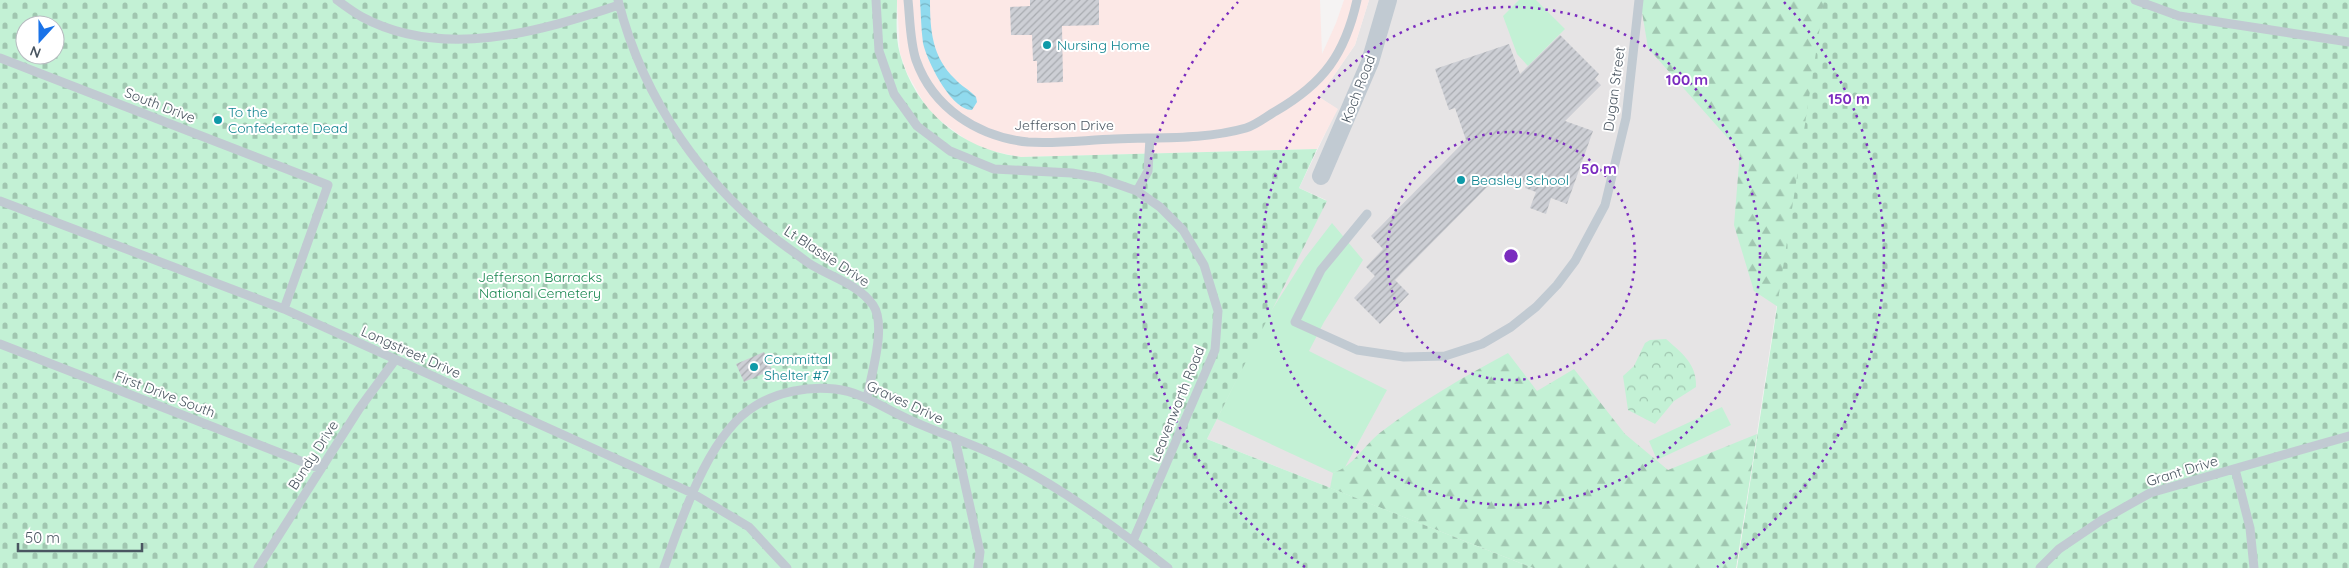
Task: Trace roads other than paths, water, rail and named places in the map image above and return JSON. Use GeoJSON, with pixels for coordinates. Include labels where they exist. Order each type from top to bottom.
{"type":"FeatureCollection","features":[{"type":"Feature","properties":{"kind":"street","name":"Koch Road"},"geometry":{"type":"LineString","coordinates":[[1321,176],[1370,62],[1388,0]]}},
{"type":"Feature","properties":{"kind":"lane","name":"Lt Blassie Drive"},"geometry":{"type":"LineString","coordinates":[[337,0],[363,18],[405,33],[449,40],[485,39],[574,20],[619,2],[639,60],[660,107],[685,147],[725,196],[758,227],[810,264],[859,290],[874,306],[879,322],[867,398]]}},
{"type":"Feature","properties":{"kind":"lane","name":"Leavenworth Road"},"geometry":{"type":"LineString","coordinates":[[876,0],[879,51],[894,94],[917,126],[950,151],[994,169],[1081,175],[1100,178],[1137,191],[1160,207],[1183,230],[1204,265],[1218,311],[1215,350],[1133,541]]}},
{"type":"Feature","properties":{"kind":"lane","name":"Jefferson Drive"},"geometry":{"type":"LineString","coordinates":[[908,0],[916,58],[926,82],[950,110],[971,126],[999,138],[1030,142],[1194,136],[1248,128],[1300,97],[1338,57],[1350,28],[1357,0]]}},
{"type":"Feature","properties":{"kind":"lane","name":"Dugan Street"},"geometry":{"type":"LineString","coordinates":[[1367,214],[1321,270],[1295,322],[1357,350],[1404,357],[1445,356],[1482,344],[1511,327],[1536,307],[1557,285],[1575,261],[1605,205],[1626,118],[1639,0]]}},
{"type":"Feature","properties":{"kind":"lane"},"geometry":{"type":"LineString","coordinates":[[2135,0],[2179,16],[2349,42]]}},
{"type":"Feature","properties":{"kind":"lane","name":"South Drive"},"geometry":{"type":"LineString","coordinates":[[0,58],[328,185],[284,309]]}},
{"type":"Feature","properties":{"kind":"lane"},"geometry":{"type":"LineString","coordinates":[[1137,191],[1148,171],[1150,138]]}},
{"type":"Feature","properties":{"kind":"lane","name":"Longstreet Drive"},"geometry":{"type":"LineString","coordinates":[[0,201],[284,309],[692,493],[749,527],[788,568]]}},
{"type":"Feature","properties":{"kind":"lane","name":"First Drive South"},"geometry":{"type":"LineString","coordinates":[[0,344],[321,469]]}},
{"type":"Feature","properties":{"kind":"lane","name":"Bundy Drive"},"geometry":{"type":"LineString","coordinates":[[258,568],[359,408],[395,360]]}},
{"type":"Feature","properties":{"kind":"lane","name":"Graves Drive"},"geometry":{"type":"LineString","coordinates":[[664,568],[692,493],[725,433],[754,406],[780,394],[798,390],[835,389],[867,398],[905,418],[1001,458],[1040,479],[1133,541],[1168,568]]}},
{"type":"Feature","properties":{"kind":"lane","name":"Grant Drive"},"geometry":{"type":"LineString","coordinates":[[2040,568],[2059,549],[2102,520],[2150,493],[2349,436]]}},
{"type":"Feature","properties":{"kind":"lane"},"geometry":{"type":"LineString","coordinates":[[955,439],[980,552],[978,568]]}},
{"type":"Feature","properties":{"kind":"lane"},"geometry":{"type":"LineString","coordinates":[[2235,469],[2250,528],[2254,568]]}},
{"type":"Feature","properties":{"kind":"water"},"geometry":{"type":"Polygon","coordinates":[[[920,0],[930,0],[932,32],[941,62],[957,81],[976,97],[977,102],[972,110],[964,108],[948,94],[929,61],[923,43],[920,0]]]}},
{"type":"Feature","properties":{"kind":"place","name":"Nursing Home"},"geometry":{"type":"Point","coordinates":[1047,45]}},
{"type":"Feature","properties":{"kind":"place","name":"To the Confederate Dead"},"geometry":{"type":"Point","coordinates":[218,120]}},
{"type":"Feature","properties":{"kind":"place","name":"Beasley School"},"geometry":{"type":"Point","coordinates":[1461,180]}},
{"type":"Feature","properties":{"kind":"place","name":"Committal Shelter #7"},"geometry":{"type":"Point","coordinates":[754,367]}},
{"type":"Feature","properties":{"kind":"park label","name":"Jefferson Barracks National Cemetery"},"geometry":{"type":"Point","coordinates":[540,286]}}]}
